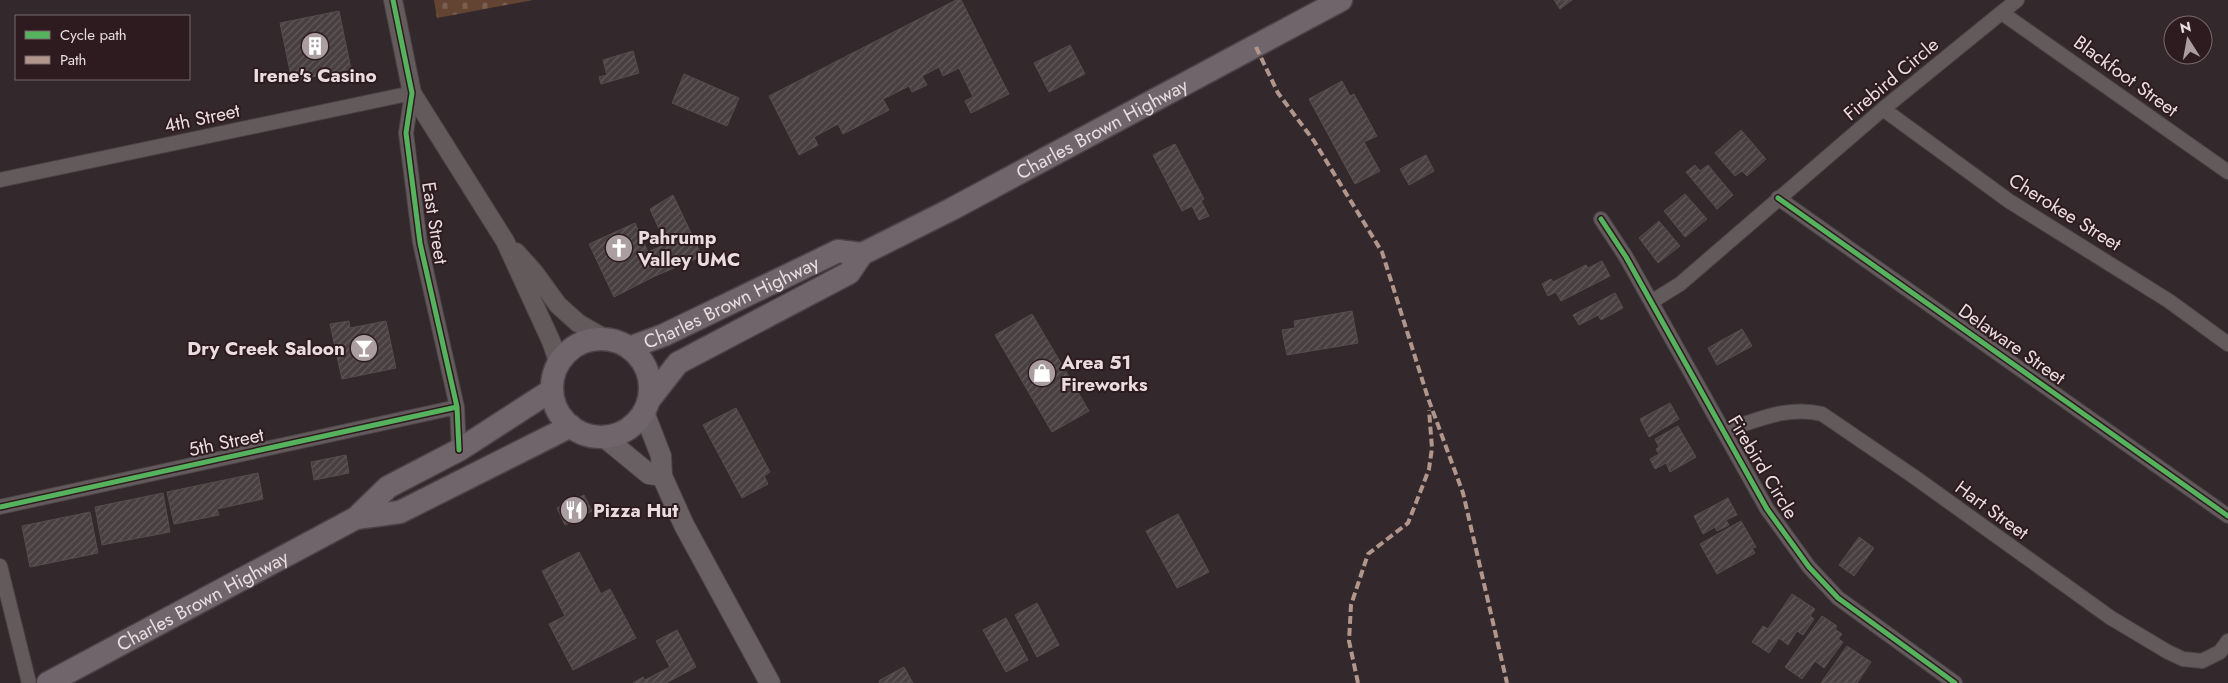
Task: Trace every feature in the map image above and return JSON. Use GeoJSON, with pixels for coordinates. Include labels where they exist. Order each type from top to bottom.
{"type":"FeatureCollection","features":[{"type":"Feature","properties":{"kind":"main road","name":"Charles Brown Highway"},"geometry":{"type":"LineString","coordinates":[[647,406],[678,363],[849,273],[862,254],[935,218],[1341,0]]}},
{"type":"Feature","properties":{"kind":"main road","name":"Charles Brown Highway"},"geometry":{"type":"LineString","coordinates":[[629,348],[664,335],[838,251],[862,254]]}},
{"type":"Feature","properties":{"kind":"main road"},"geometry":{"type":"LineString","coordinates":[[647,406],[634,425],[620,434],[604,437],[592,436],[571,426],[561,416],[555,404],[552,390],[559,364],[567,353],[578,345],[592,340],[618,342],[629,348],[640,358],[647,370],[650,385],[647,406],[661,456],[662,476],[684,525],[770,683]]}},
{"type":"Feature","properties":{"kind":"main road","name":"Charles Brown Highway"},"geometry":{"type":"LineString","coordinates":[[48,683],[356,518],[388,487],[460,450],[552,390]]}},
{"type":"Feature","properties":{"kind":"main road","name":"Charles Brown Highway"},"geometry":{"type":"LineString","coordinates":[[356,518],[400,512],[571,426]]}},
{"type":"Feature","properties":{"kind":"main road"},"geometry":{"type":"LineString","coordinates":[[604,437],[649,474],[662,476]]}},
{"type":"Feature","properties":{"kind":"street","name":"East Street"},"geometry":{"type":"LineString","coordinates":[[393,0],[412,93],[406,133],[420,243],[457,407],[460,450]]}},
{"type":"Feature","properties":{"kind":"street","name":"Firebird Circle"},"geometry":{"type":"LineString","coordinates":[[1651,302],[1680,284],[1778,198],[2016,0]]}},
{"type":"Feature","properties":{"kind":"street","name":"Blackfoot Street"},"geometry":{"type":"LineString","coordinates":[[2002,13],[2228,172]]}},
{"type":"Feature","properties":{"kind":"street","name":"4th Street"},"geometry":{"type":"LineString","coordinates":[[0,180],[412,93]]}},
{"type":"Feature","properties":{"kind":"street"},"geometry":{"type":"LineString","coordinates":[[412,93],[505,241],[559,364]]}},
{"type":"Feature","properties":{"kind":"street","name":"Cherokee Street"},"geometry":{"type":"LineString","coordinates":[[1883,110],[2009,201],[2169,301],[2228,344]]}},
{"type":"Feature","properties":{"kind":"street","name":"Delaware Street"},"geometry":{"type":"LineString","coordinates":[[1778,198],[2228,516]]}},
{"type":"Feature","properties":{"kind":"street","name":"Firebird Circle"},"geometry":{"type":"LineString","coordinates":[[1601,219],[1626,257],[1767,509],[1809,567],[1838,598],[1955,683]]}},
{"type":"Feature","properties":{"kind":"street"},"geometry":{"type":"LineString","coordinates":[[505,241],[534,272],[558,305],[578,323],[606,340]]}},
{"type":"Feature","properties":{"kind":"street","name":"5th Street"},"geometry":{"type":"LineString","coordinates":[[0,507],[457,407]]}},
{"type":"Feature","properties":{"kind":"street","name":"Hart Street"},"geometry":{"type":"LineString","coordinates":[[1724,431],[1779,413],[1807,410],[1822,414],[1913,476],[2111,618],[2168,652],[2183,659],[2202,660],[2220,652],[2228,641]]}},
{"type":"Feature","properties":{"kind":"street"},"geometry":{"type":"LineString","coordinates":[[0,566],[29,683]]}},
{"type":"Feature","properties":{"kind":"green space"},"geometry":{"type":"Polygon","coordinates":[[[434,0],[533,0],[437,18],[434,0]]]}},
{"type":"Feature","properties":{"kind":"building"},"geometry":{"type":"Polygon","coordinates":[[[956,0],[961,0],[1009,94],[971,113],[965,101],[973,97],[959,68],[943,76],[939,67],[922,76],[927,85],[912,92],[909,86],[883,99],[889,110],[843,134],[838,124],[814,137],[818,145],[799,155],[769,96],[956,0]]]}},
{"type":"Feature","properties":{"kind":"building"},"geometry":{"type":"Polygon","coordinates":[[[1554,0],[1572,0],[1560,9],[1554,0]]]}},
{"type":"Feature","properties":{"kind":"building","name":"Irene's Casino"},"geometry":{"type":"Polygon","coordinates":[[[339,11],[351,69],[292,81],[280,23],[339,11]]]}},
{"type":"Feature","properties":{"kind":"building"},"geometry":{"type":"Polygon","coordinates":[[[1070,45],[1085,74],[1049,92],[1034,63],[1070,45]]]}},
{"type":"Feature","properties":{"kind":"building"},"geometry":{"type":"Polygon","coordinates":[[[633,51],[639,73],[601,84],[599,77],[607,75],[603,60],[633,51]]]}},
{"type":"Feature","properties":{"kind":"building"},"geometry":{"type":"Polygon","coordinates":[[[684,74],[739,98],[727,126],[672,103],[684,74]]]}},
{"type":"Feature","properties":{"kind":"building"},"geometry":{"type":"Polygon","coordinates":[[[1342,81],[1350,96],[1354,94],[1377,136],[1364,142],[1380,171],[1355,184],[1309,99],[1342,81]]]}},
{"type":"Feature","properties":{"kind":"building"},"geometry":{"type":"Polygon","coordinates":[[[1741,130],[1766,159],[1747,176],[1742,171],[1735,176],[1715,153],[1741,130]]]}},
{"type":"Feature","properties":{"kind":"building"},"geometry":{"type":"Polygon","coordinates":[[[1175,144],[1204,199],[1201,201],[1209,216],[1199,220],[1192,206],[1182,211],[1153,155],[1175,144]]]}},
{"type":"Feature","properties":{"kind":"building"},"geometry":{"type":"Polygon","coordinates":[[[1426,155],[1434,171],[1409,185],[1400,169],[1426,155]]]}},
{"type":"Feature","properties":{"kind":"building"},"geometry":{"type":"Polygon","coordinates":[[[1695,165],[1700,171],[1708,165],[1733,195],[1717,209],[1686,172],[1695,165]]]}},
{"type":"Feature","properties":{"kind":"building"},"geometry":{"type":"Polygon","coordinates":[[[1685,194],[1707,219],[1685,237],[1664,211],[1685,194]]]}},
{"type":"Feature","properties":{"kind":"building","name":"Pahrump Valley UMC"},"geometry":{"type":"Polygon","coordinates":[[[673,195],[700,252],[698,258],[655,276],[614,297],[589,244],[635,223],[648,252],[666,244],[650,209],[673,195]]]}},
{"type":"Feature","properties":{"kind":"building"},"geometry":{"type":"Polygon","coordinates":[[[1659,221],[1680,246],[1658,263],[1639,238],[1659,221]]]}},
{"type":"Feature","properties":{"kind":"building"},"geometry":{"type":"Polygon","coordinates":[[[1602,261],[1610,276],[1561,301],[1556,292],[1548,296],[1542,284],[1551,279],[1553,282],[1586,265],[1588,268],[1602,261]]]}},
{"type":"Feature","properties":{"kind":"building"},"geometry":{"type":"Polygon","coordinates":[[[1615,293],[1623,308],[1601,320],[1598,315],[1579,325],[1573,315],[1615,293]]]}},
{"type":"Feature","properties":{"kind":"building"},"geometry":{"type":"Polygon","coordinates":[[[1352,311],[1358,343],[1287,355],[1282,330],[1295,328],[1294,321],[1352,311]]]}},
{"type":"Feature","properties":{"kind":"building","name":"Area 51 Fireworks"},"geometry":{"type":"Polygon","coordinates":[[[1032,314],[1089,411],[1052,432],[995,335],[1032,314]]]}},
{"type":"Feature","properties":{"kind":"building","name":"Dry Creek Saloon"},"geometry":{"type":"Polygon","coordinates":[[[349,321],[350,328],[386,321],[396,368],[342,379],[330,324],[349,321]]]}},
{"type":"Feature","properties":{"kind":"building"},"geometry":{"type":"Polygon","coordinates":[[[1742,329],[1752,346],[1717,365],[1708,348],[1742,329]]]}},
{"type":"Feature","properties":{"kind":"building"},"geometry":{"type":"Polygon","coordinates":[[[1670,403],[1679,419],[1649,437],[1640,419],[1670,403]]]}},
{"type":"Feature","properties":{"kind":"building"},"geometry":{"type":"Polygon","coordinates":[[[736,408],[770,472],[764,476],[768,484],[742,498],[703,425],[736,408]]]}},
{"type":"Feature","properties":{"kind":"building"},"geometry":{"type":"Polygon","coordinates":[[[1678,426],[1696,457],[1670,472],[1666,463],[1655,469],[1650,459],[1659,454],[1656,449],[1659,447],[1655,439],[1678,426]]]}},
{"type":"Feature","properties":{"kind":"building"},"geometry":{"type":"Polygon","coordinates":[[[346,455],[349,473],[314,480],[311,462],[346,455]]]}},
{"type":"Feature","properties":{"kind":"building"},"geometry":{"type":"Polygon","coordinates":[[[258,473],[263,499],[217,509],[219,515],[174,524],[167,492],[258,473]]]}},
{"type":"Feature","properties":{"kind":"building"},"geometry":{"type":"Polygon","coordinates":[[[163,493],[170,532],[102,545],[95,507],[163,493]]]}},
{"type":"Feature","properties":{"kind":"building","name":"Pizza Hut"},"geometry":{"type":"Polygon","coordinates":[[[584,495],[592,511],[565,525],[557,508],[584,495]]]}},
{"type":"Feature","properties":{"kind":"building"},"geometry":{"type":"Polygon","coordinates":[[[1728,498],[1737,515],[1726,520],[1729,525],[1717,531],[1715,527],[1703,534],[1694,516],[1728,498]]]}},
{"type":"Feature","properties":{"kind":"building"},"geometry":{"type":"Polygon","coordinates":[[[90,512],[98,553],[30,567],[22,526],[90,512]]]}},
{"type":"Feature","properties":{"kind":"building"},"geometry":{"type":"Polygon","coordinates":[[[1178,514],[1209,572],[1177,588],[1146,531],[1178,514]]]}},
{"type":"Feature","properties":{"kind":"building"},"geometry":{"type":"Polygon","coordinates":[[[1741,521],[1756,547],[1752,548],[1755,553],[1717,574],[1700,544],[1741,521]]]}},
{"type":"Feature","properties":{"kind":"building"},"geometry":{"type":"Polygon","coordinates":[[[1859,537],[1874,548],[1854,576],[1839,565],[1859,537]]]}},
{"type":"Feature","properties":{"kind":"building"},"geometry":{"type":"Polygon","coordinates":[[[579,552],[601,594],[610,589],[636,638],[573,670],[549,624],[565,616],[542,571],[579,552]]]}},
{"type":"Feature","properties":{"kind":"building"},"geometry":{"type":"Polygon","coordinates":[[[1792,594],[1815,609],[1810,616],[1814,619],[1803,635],[1797,631],[1788,645],[1779,638],[1769,653],[1752,642],[1763,626],[1768,629],[1792,594]]]}},
{"type":"Feature","properties":{"kind":"building"},"geometry":{"type":"Polygon","coordinates":[[[1037,603],[1059,645],[1037,657],[1015,615],[1037,603]]]}},
{"type":"Feature","properties":{"kind":"building"},"geometry":{"type":"Polygon","coordinates":[[[1822,616],[1837,626],[1835,629],[1842,634],[1838,639],[1843,642],[1824,668],[1815,661],[1802,679],[1785,667],[1822,616]]]}},
{"type":"Feature","properties":{"kind":"building"},"geometry":{"type":"Polygon","coordinates":[[[1006,618],[1028,660],[1006,672],[983,630],[1006,618]]]}},
{"type":"Feature","properties":{"kind":"building"},"geometry":{"type":"Polygon","coordinates":[[[677,630],[696,667],[666,683],[633,683],[643,677],[645,680],[670,667],[656,641],[677,630]]]}},
{"type":"Feature","properties":{"kind":"building"},"geometry":{"type":"Polygon","coordinates":[[[1847,646],[1871,662],[1857,683],[1821,683],[1847,646]]]}},
{"type":"Feature","properties":{"kind":"building"},"geometry":{"type":"Polygon","coordinates":[[[904,667],[913,683],[879,683],[880,680],[904,667]]]}},
{"type":"Feature","properties":{"kind":"marked path"},"geometry":{"type":"LineString","coordinates":[[1256,47],[1278,93],[1314,141],[1382,252],[1428,398],[1463,493],[1507,683]]}},
{"type":"Feature","properties":{"kind":"marked path"},"geometry":{"type":"LineString","coordinates":[[1358,683],[1349,641],[1351,605],[1368,554],[1408,523],[1429,469],[1432,448],[1429,410]]}},
{"type":"Feature","properties":{"kind":"cycle path"},"geometry":{"type":"LineString","coordinates":[[393,0],[412,93],[406,133],[420,243],[457,407],[459,450]]}},
{"type":"Feature","properties":{"kind":"cycle path"},"geometry":{"type":"LineString","coordinates":[[1778,198],[2228,516]]}},
{"type":"Feature","properties":{"kind":"cycle path"},"geometry":{"type":"LineString","coordinates":[[1601,219],[1626,257],[1767,509],[1809,567],[1838,598],[1955,683]]}},
{"type":"Feature","properties":{"kind":"cycle path"},"geometry":{"type":"LineString","coordinates":[[0,507],[457,407]]}},
{"type":"Feature","properties":{"kind":"place","name":"Irene's Casino"},"geometry":{"type":"Point","coordinates":[315,46]}},
{"type":"Feature","properties":{"kind":"place","name":"Pahrump Valley UMC"},"geometry":{"type":"Point","coordinates":[619,248]}},
{"type":"Feature","properties":{"kind":"place","name":"Dry Creek Saloon"},"geometry":{"type":"Point","coordinates":[364,348]}},
{"type":"Feature","properties":{"kind":"place","name":"Area 51 Fireworks"},"geometry":{"type":"Point","coordinates":[1042,373]}},
{"type":"Feature","properties":{"kind":"place","name":"Pizza Hut"},"geometry":{"type":"Point","coordinates":[574,510]}}]}
